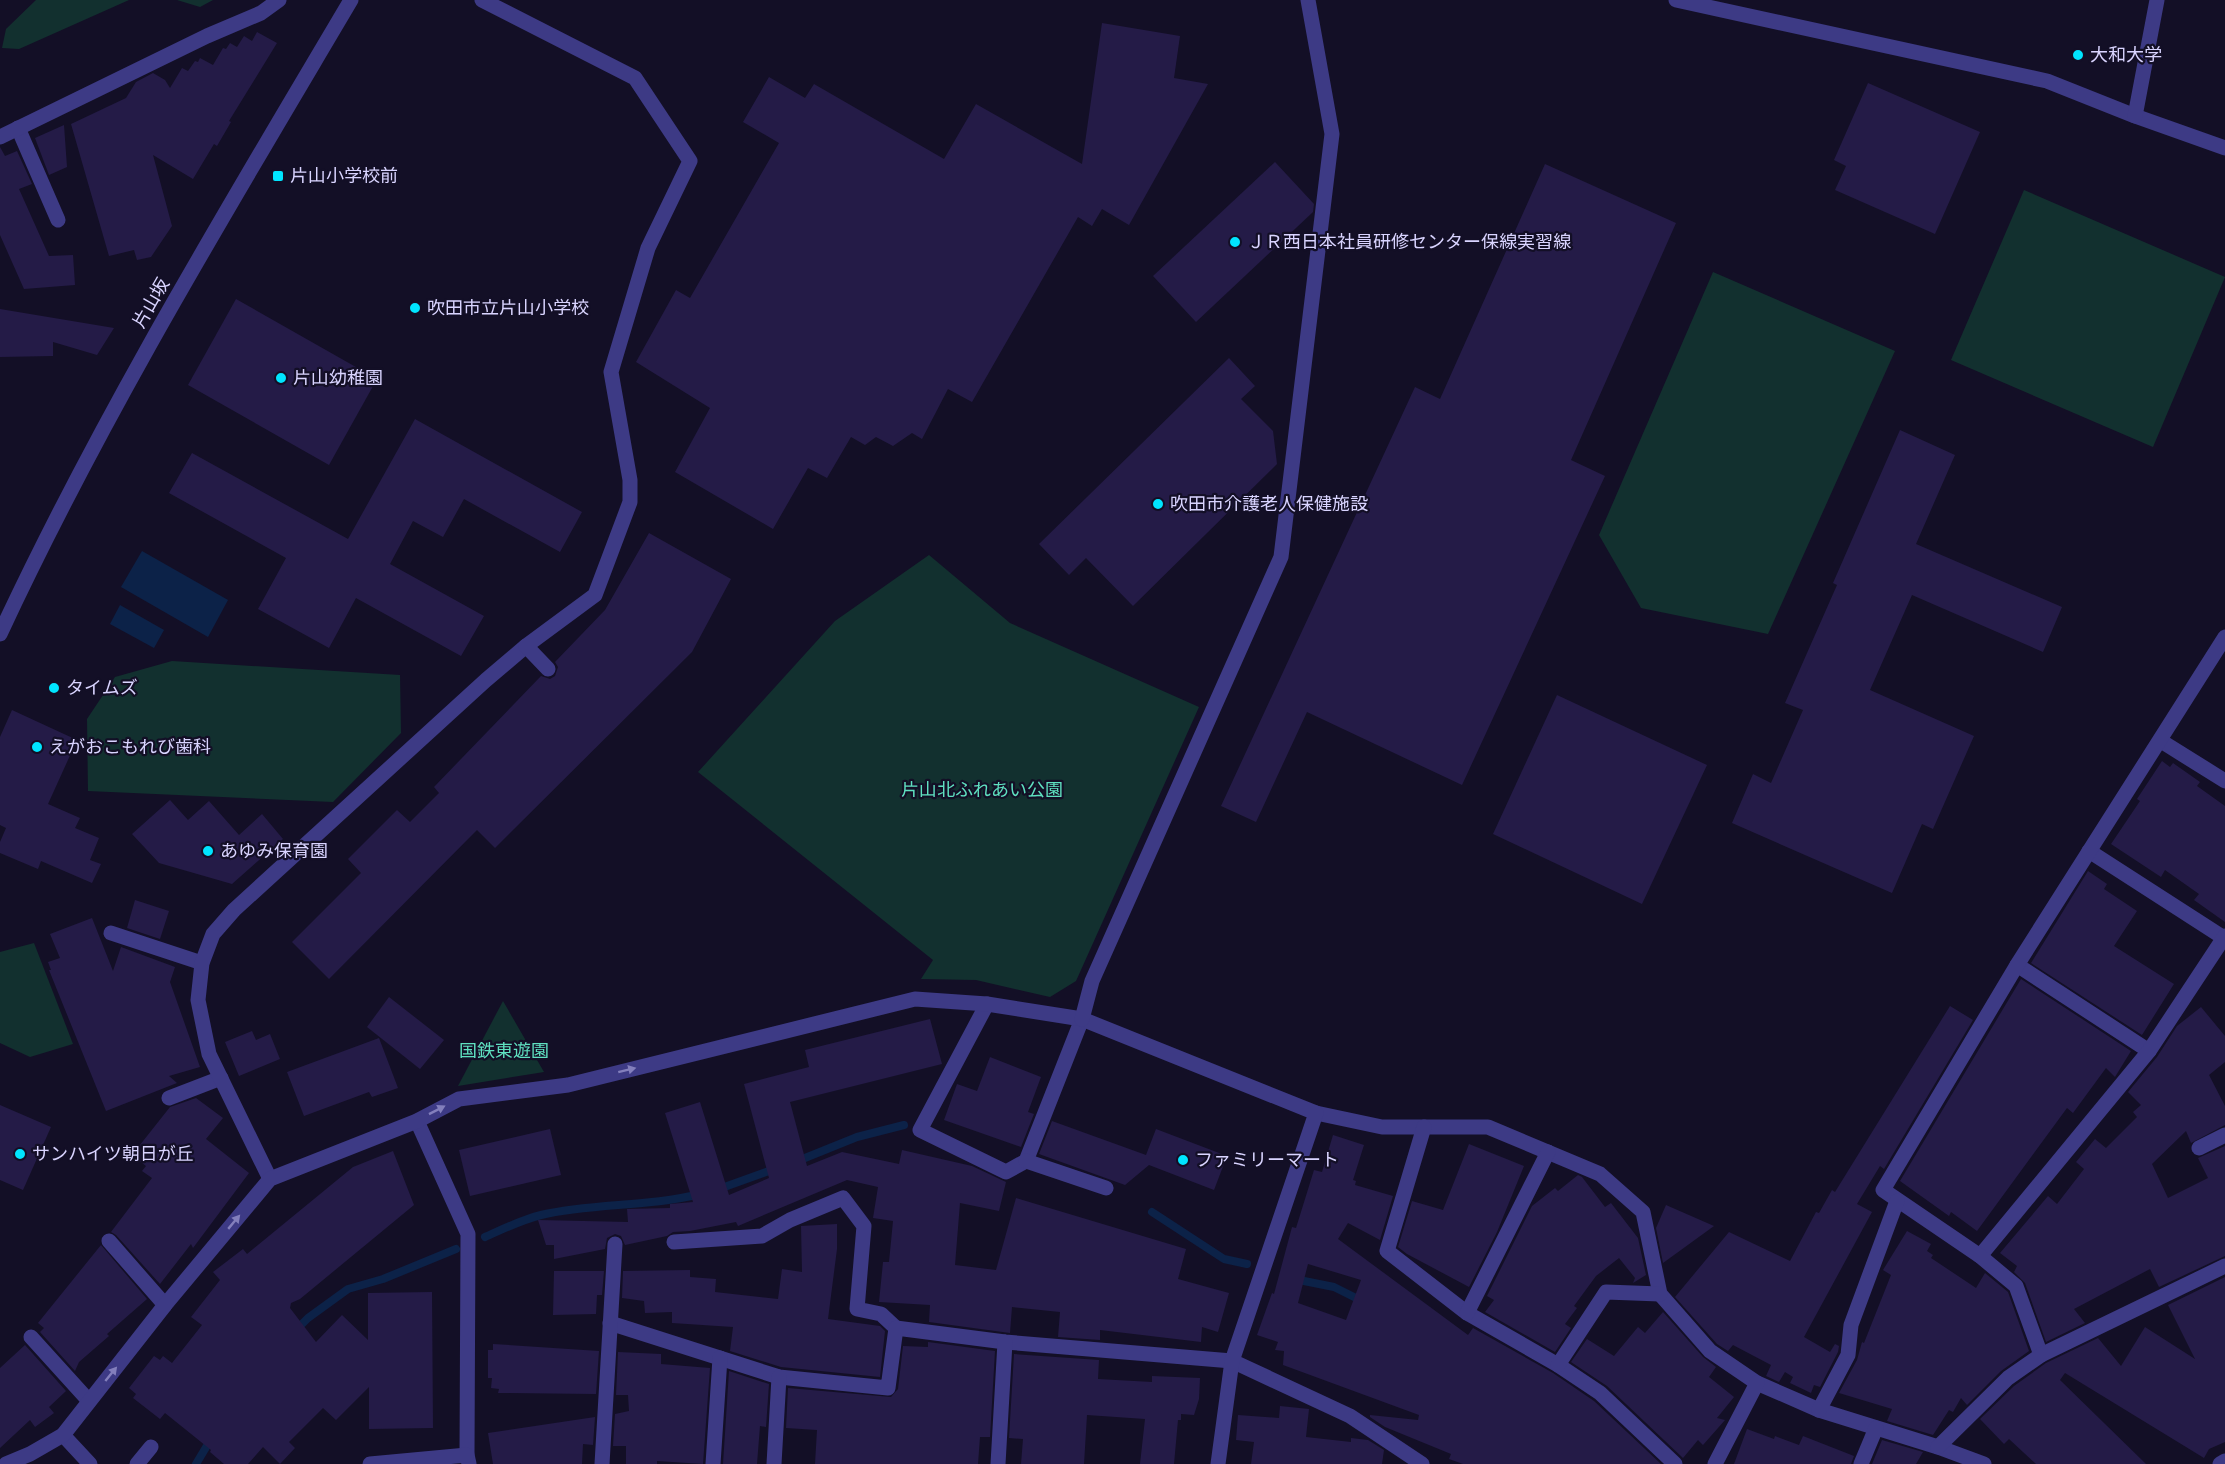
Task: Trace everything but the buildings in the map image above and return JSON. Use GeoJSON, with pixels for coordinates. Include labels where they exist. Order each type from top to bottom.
{"type":"FeatureCollection","features":[{"type":"Feature","properties":{"kind":"street"},"geometry":{"type":"LineString","coordinates":[[0,137],[207,36],[261,13],[279,0]]}},
{"type":"Feature","properties":{"kind":"street","name":"片山坂"},"geometry":{"type":"LineString","coordinates":[[0,634],[27,575],[134,371],[351,0]]}},
{"type":"Feature","properties":{"kind":"street"},"geometry":{"type":"LineString","coordinates":[[270,1179],[209,1054],[198,1000],[202,963],[213,934],[234,910],[486,680],[526,646],[595,595],[630,502],[630,480],[611,372],[648,248],[690,160],[635,78],[482,0]]}},
{"type":"Feature","properties":{"kind":"street"},"geometry":{"type":"LineString","coordinates":[[987,1004],[920,1130],[1006,1172],[1026,1161],[1082,1019],[1092,981],[1281,557],[1332,134],[1308,0]]}},
{"type":"Feature","properties":{"kind":"street"},"geometry":{"type":"LineString","coordinates":[[1676,0],[2047,81],[2225,148]]}},
{"type":"Feature","properties":{"kind":"street"},"geometry":{"type":"LineString","coordinates":[[2135,116],[2157,0]]}},
{"type":"Feature","properties":{"kind":"street"},"geometry":{"type":"LineString","coordinates":[[18,128],[58,220]]}},
{"type":"Feature","properties":{"kind":"street"},"geometry":{"type":"LineString","coordinates":[[2041,1355],[2016,1286],[1980,1256],[1883,1190],[2018,965],[2225,638]]}},
{"type":"Feature","properties":{"kind":"street"},"geometry":{"type":"LineString","coordinates":[[526,646],[548,669]]}},
{"type":"Feature","properties":{"kind":"street"},"geometry":{"type":"LineString","coordinates":[[2161,741],[2225,781]]}},
{"type":"Feature","properties":{"kind":"street"},"geometry":{"type":"LineString","coordinates":[[1980,1256],[2149,1051],[2224,937],[2090,851]]}},
{"type":"Feature","properties":{"kind":"street"},"geometry":{"type":"LineString","coordinates":[[111,933],[202,963]]}},
{"type":"Feature","properties":{"kind":"street"},"geometry":{"type":"LineString","coordinates":[[2018,965],[2149,1051]]}},
{"type":"Feature","properties":{"kind":"street"},"geometry":{"type":"LineString","coordinates":[[6,1464],[30,1454],[63,1435],[165,1305],[270,1179],[417,1121],[459,1099],[568,1085],[915,999],[987,1004],[1082,1019],[1316,1113],[1382,1127],[1488,1127],[1600,1174],[1643,1212],[1660,1294],[1710,1351],[1757,1383],[1819,1410],[1938,1447],[1984,1464]]}},
{"type":"Feature","properties":{"kind":"street"},"geometry":{"type":"LineString","coordinates":[[169,1098],[221,1078]]}},
{"type":"Feature","properties":{"kind":"street"},"geometry":{"type":"LineString","coordinates":[[1218,1464],[1232,1361],[1316,1113]]}},
{"type":"Feature","properties":{"kind":"street"},"geometry":{"type":"LineString","coordinates":[[370,1464],[468,1459],[468,1234],[417,1121]]}},
{"type":"Feature","properties":{"kind":"street"},"geometry":{"type":"LineString","coordinates":[[1424,1127],[1387,1251],[1467,1313],[1558,1365],[1600,1393],[1675,1464]]}},
{"type":"Feature","properties":{"kind":"street"},"geometry":{"type":"LineString","coordinates":[[2199,1148],[2225,1135]]}},
{"type":"Feature","properties":{"kind":"street"},"geometry":{"type":"LineString","coordinates":[[1467,1313],[1548,1152]]}},
{"type":"Feature","properties":{"kind":"street"},"geometry":{"type":"LineString","coordinates":[[1026,1161],[1106,1188]]}},
{"type":"Feature","properties":{"kind":"street"},"geometry":{"type":"LineString","coordinates":[[674,1242],[762,1236],[790,1220],[843,1198],[864,1226],[857,1310],[881,1314],[896,1328],[1005,1342],[1232,1361],[1350,1416],[1422,1464]]}},
{"type":"Feature","properties":{"kind":"street"},"geometry":{"type":"LineString","coordinates":[[1819,1410],[1848,1355],[1851,1324],[1897,1201]]}},
{"type":"Feature","properties":{"kind":"street"},"geometry":{"type":"LineString","coordinates":[[110,1241],[165,1305]]}},
{"type":"Feature","properties":{"kind":"street"},"geometry":{"type":"LineString","coordinates":[[602,1464],[615,1244]]}},
{"type":"Feature","properties":{"kind":"street"},"geometry":{"type":"LineString","coordinates":[[1938,1447],[2008,1378],[2041,1355],[2225,1266]]}},
{"type":"Feature","properties":{"kind":"street"},"geometry":{"type":"LineString","coordinates":[[1558,1365],[1606,1292],[1660,1294]]}},
{"type":"Feature","properties":{"kind":"street"},"geometry":{"type":"LineString","coordinates":[[610,1323],[779,1377],[888,1388],[896,1328]]}},
{"type":"Feature","properties":{"kind":"street"},"geometry":{"type":"LineString","coordinates":[[31,1337],[89,1401]]}},
{"type":"Feature","properties":{"kind":"street"},"geometry":{"type":"LineString","coordinates":[[998,1464],[1005,1342]]}},
{"type":"Feature","properties":{"kind":"street"},"geometry":{"type":"LineString","coordinates":[[713,1464],[720,1358]]}},
{"type":"Feature","properties":{"kind":"street"},"geometry":{"type":"LineString","coordinates":[[774,1464],[779,1377]]}},
{"type":"Feature","properties":{"kind":"street"},"geometry":{"type":"LineString","coordinates":[[1715,1464],[1757,1383]]}},
{"type":"Feature","properties":{"kind":"street"},"geometry":{"type":"LineString","coordinates":[[1861,1464],[1876,1428]]}},
{"type":"Feature","properties":{"kind":"street"},"geometry":{"type":"LineString","coordinates":[[63,1435],[90,1464]]}},
{"type":"Feature","properties":{"kind":"street"},"geometry":{"type":"LineString","coordinates":[[1394,1464],[1396,1446]]}},
{"type":"Feature","properties":{"kind":"street"},"geometry":{"type":"LineString","coordinates":[[136,1464],[151,1447]]}},
{"type":"Feature","properties":{"kind":"street"},"geometry":{"type":"LineString","coordinates":[[2220,1464],[2225,1461]]}},
{"type":"Feature","properties":{"kind":"green space"},"geometry":{"type":"Polygon","coordinates":[[[36,0],[129,0],[19,49],[2,48],[6,29],[36,0]]]}},
{"type":"Feature","properties":{"kind":"green space"},"geometry":{"type":"Polygon","coordinates":[[[177,0],[213,0],[200,7],[177,0]]]}},
{"type":"Feature","properties":{"kind":"green space"},"geometry":{"type":"Polygon","coordinates":[[[2024,190],[2225,277],[2153,447],[1951,360],[2024,190]]]}},
{"type":"Feature","properties":{"kind":"green space"},"geometry":{"type":"Polygon","coordinates":[[[1713,272],[1895,351],[1768,634],[1641,608],[1599,535],[1713,272]]]}},
{"type":"Feature","properties":{"kind":"green space","name":"片山北ふれあい公園"},"geometry":{"type":"Polygon","coordinates":[[[929,555],[1010,623],[1199,707],[1076,981],[1050,997],[976,980],[921,979],[933,960],[698,772],[835,621],[929,555]]]}},
{"type":"Feature","properties":{"kind":"green space"},"geometry":{"type":"Polygon","coordinates":[[[172,661],[400,675],[401,733],[333,802],[88,791],[87,719],[115,677],[172,661]]]}},
{"type":"Feature","properties":{"kind":"green space"},"geometry":{"type":"Polygon","coordinates":[[[34,943],[73,1044],[30,1057],[0,1043],[0,952],[34,943]]]}},
{"type":"Feature","properties":{"kind":"green space","name":"国鉄東遊園"},"geometry":{"type":"Polygon","coordinates":[[[503,1001],[544,1072],[458,1086],[503,1001]]]}},
{"type":"Feature","properties":{"kind":"water"},"geometry":{"type":"Polygon","coordinates":[[[142,551],[228,600],[208,637],[121,587],[142,551]]]}},
{"type":"Feature","properties":{"kind":"water"},"geometry":{"type":"Polygon","coordinates":[[[120,605],[164,630],[154,648],[110,624],[120,605]]]}},
{"type":"Feature","properties":{"kind":"waterway"},"geometry":{"type":"LineString","coordinates":[[795,1162],[857,1137],[904,1125]]}},
{"type":"Feature","properties":{"kind":"waterway"},"geometry":{"type":"LineString","coordinates":[[716,1190],[777,1168]]}},
{"type":"Feature","properties":{"kind":"waterway"},"geometry":{"type":"LineString","coordinates":[[485,1237],[541,1215],[580,1208],[661,1201],[700,1194]]}},
{"type":"Feature","properties":{"kind":"waterway"},"geometry":{"type":"LineString","coordinates":[[1152,1212],[1224,1259],[1247,1264]]}},
{"type":"Feature","properties":{"kind":"waterway"},"geometry":{"type":"LineString","coordinates":[[296,1330],[308,1318],[348,1289],[383,1279],[456,1249]]}},
{"type":"Feature","properties":{"kind":"waterway"},"geometry":{"type":"LineString","coordinates":[[1294,1279],[1334,1287],[1364,1302]]}},
{"type":"Feature","properties":{"kind":"waterway"},"geometry":{"type":"LineString","coordinates":[[196,1464],[211,1439]]}},
{"type":"Feature","properties":{"kind":"place","name":"大和大学"},"geometry":{"type":"Point","coordinates":[2078,55]}},
{"type":"Feature","properties":{"kind":"place","name":"片山小学校前"},"geometry":{"type":"Point","coordinates":[278,176]}},
{"type":"Feature","properties":{"kind":"place","name":"ＪＲ西日本社員研修センター保線実習線"},"geometry":{"type":"Point","coordinates":[1235,242]}},
{"type":"Feature","properties":{"kind":"place","name":"吹田市立片山小学校"},"geometry":{"type":"Point","coordinates":[415,308]}},
{"type":"Feature","properties":{"kind":"place","name":"片山幼稚園"},"geometry":{"type":"Point","coordinates":[281,378]}},
{"type":"Feature","properties":{"kind":"place","name":"吹田市介護老人保健施設"},"geometry":{"type":"Point","coordinates":[1158,504]}},
{"type":"Feature","properties":{"kind":"place","name":"タイムズ"},"geometry":{"type":"Point","coordinates":[54,688]}},
{"type":"Feature","properties":{"kind":"place","name":"えがおこもれび歯科"},"geometry":{"type":"Point","coordinates":[37,747]}},
{"type":"Feature","properties":{"kind":"place","name":"あゆみ保育園"},"geometry":{"type":"Point","coordinates":[208,851]}},
{"type":"Feature","properties":{"kind":"place","name":"サンハイツ朝日が丘"},"geometry":{"type":"Point","coordinates":[20,1154]}},
{"type":"Feature","properties":{"kind":"place","name":"ファミリーマート"},"geometry":{"type":"Point","coordinates":[1183,1160]}}]}
